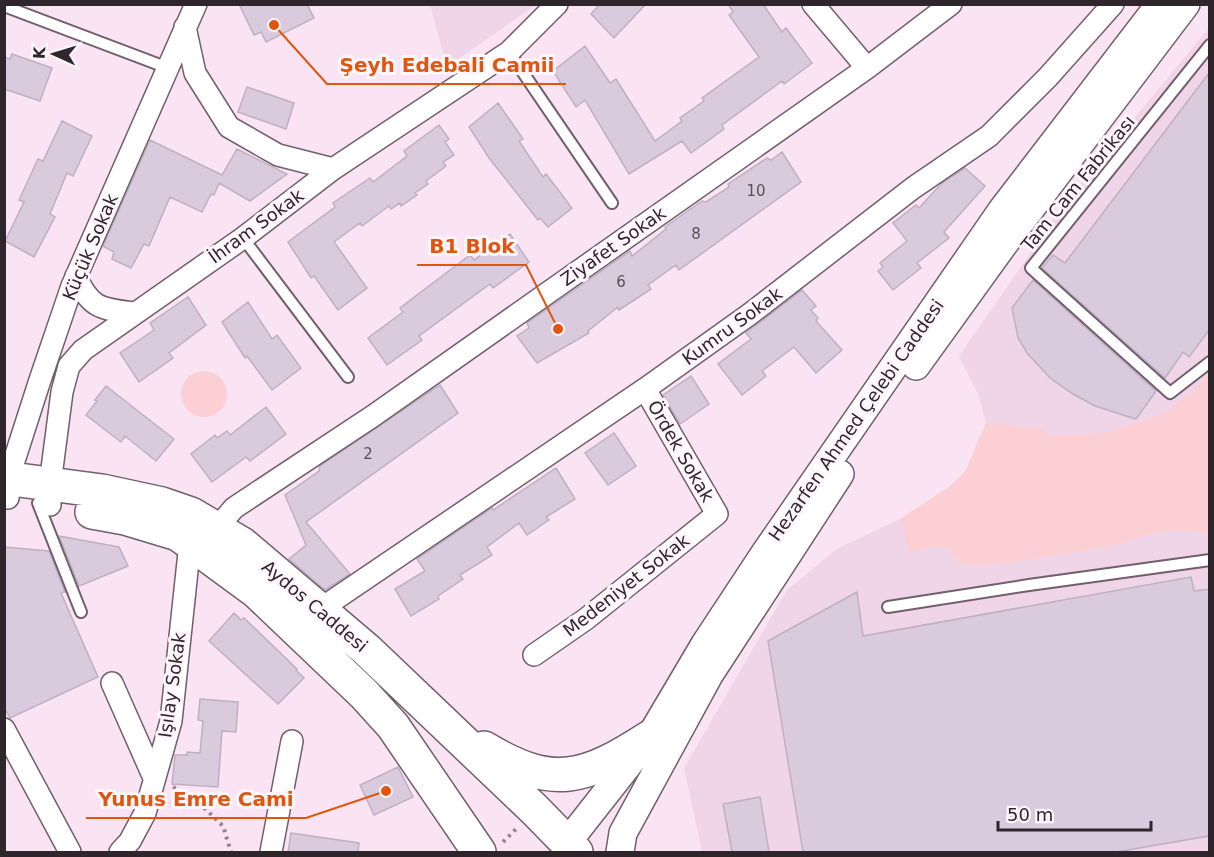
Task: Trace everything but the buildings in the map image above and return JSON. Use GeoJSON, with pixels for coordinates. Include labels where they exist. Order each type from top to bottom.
{"type":"FeatureCollection","features":[{"type":"Feature","properties":{"kind":"main road","name":"Aydos Caddesi"},"geometry":{"type":"LineString","coordinates":[[24,492],[178,534],[203,536],[242,544],[367,650],[535,810],[560,850]]}},
{"type":"Feature","properties":{"kind":"main road","name":"Aydos Caddesi"},"geometry":{"type":"LineString","coordinates":[[203,536],[257,592],[364,694],[393,726],[479,852]]}},
{"type":"Feature","properties":{"kind":"main road"},"geometry":{"type":"LineString","coordinates":[[439,721],[498,756],[527,770],[567,776],[614,760],[650,737]]}},
{"type":"Feature","properties":{"kind":"street","name":"Küçük Sokak"},"geometry":{"type":"LineString","coordinates":[[24,492],[40,380],[76,276],[196,4]]}},
{"type":"Feature","properties":{"kind":"street","name":"İhram Sokak"},"geometry":{"type":"LineString","coordinates":[[24,492],[62,392],[69,366],[83,350],[243,238],[333,169],[509,52],[557,4]]}},
{"type":"Feature","properties":{"kind":"street"},"geometry":{"type":"LineString","coordinates":[[813,4],[867,68]]}},
{"type":"Feature","properties":{"kind":"street","name":"Ziyafet Sokak"},"geometry":{"type":"LineString","coordinates":[[203,536],[234,508],[374,416],[867,68],[951,4]]}},
{"type":"Feature","properties":{"kind":"street","name":"Kumru Sokak"},"geometry":{"type":"LineString","coordinates":[[319,610],[645,389],[750,314],[913,188],[989,136],[1048,77],[1113,4]]}},
{"type":"Feature","properties":{"kind":"street","name":"Hezarfen Ahmed Çelebi Caddesi"},"geometry":{"type":"LineString","coordinates":[[560,850],[650,737],[705,644],[860,413],[1002,210],[1160,4]]}},
{"type":"Feature","properties":{"kind":"street","name":"Hezarfen Ahmed Çelebi Caddesi"},"geometry":{"type":"LineString","coordinates":[[620,852],[623,833],[709,675],[853,456],[1004,244],[1186,4]]}},
{"type":"Feature","properties":{"kind":"street"},"geometry":{"type":"LineString","coordinates":[[185,27],[195,73],[229,127],[278,154],[333,169]]}},
{"type":"Feature","properties":{"kind":"street"},"geometry":{"type":"LineString","coordinates":[[76,276],[88,300],[101,308],[134,313]]}},
{"type":"Feature","properties":{"kind":"street","name":"Ördek Sokak"},"geometry":{"type":"LineString","coordinates":[[645,389],[717,514]]}},
{"type":"Feature","properties":{"kind":"street","name":"Medeniyet Sokak"},"geometry":{"type":"LineString","coordinates":[[534,655],[586,619],[717,514]]}},
{"type":"Feature","properties":{"kind":"street","name":"Işılay Sokak"},"geometry":{"type":"LineString","coordinates":[[120,852],[130,841],[145,813],[171,721],[203,536]]}},
{"type":"Feature","properties":{"kind":"street"},"geometry":{"type":"LineString","coordinates":[[112,683],[154,778]]}},
{"type":"Feature","properties":{"kind":"street"},"geometry":{"type":"LineString","coordinates":[[4,729],[70,852]]}},
{"type":"Feature","properties":{"kind":"street"},"geometry":{"type":"LineString","coordinates":[[271,852],[292,741]]}},
{"type":"Feature","properties":{"kind":"lane"},"geometry":{"type":"LineString","coordinates":[[4,6],[168,68]]}},
{"type":"Feature","properties":{"kind":"lane","name":"Tam Cam Fabrikası"},"geometry":{"type":"LineString","coordinates":[[1209,45],[1031,268],[1170,393],[1209,362]]}},
{"type":"Feature","properties":{"kind":"lane"},"geometry":{"type":"LineString","coordinates":[[509,52],[612,203]]}},
{"type":"Feature","properties":{"kind":"lane"},"geometry":{"type":"LineString","coordinates":[[243,238],[348,377]]}},
{"type":"Feature","properties":{"kind":"lane"},"geometry":{"type":"LineString","coordinates":[[24,492],[81,612]]}},
{"type":"Feature","properties":{"kind":"lane"},"geometry":{"type":"LineString","coordinates":[[888,607],[1209,560]]}},
{"type":"Feature","properties":{"kind":"path"},"geometry":{"type":"LineString","coordinates":[[154,778],[195,799],[223,826],[231,852]]}},
{"type":"Feature","properties":{"kind":"shaded area"},"geometry":{"type":"Polygon","coordinates":[[[430,4],[534,5],[447,67],[430,4]]]}},
{"type":"Feature","properties":{"kind":"shaded area"},"geometry":{"type":"Polygon","coordinates":[[[1209,28],[1209,852],[702,852],[684,768],[787,590],[838,548],[900,519],[949,487],[965,472],[986,423],[978,394],[959,356],[1073,192],[1209,28]]]}},
{"type":"Feature","properties":{"kind":"shaded area"},"geometry":{"type":"Polygon","coordinates":[[[204,371],[213,372],[221,377],[226,385],[226,403],[221,411],[213,416],[204,417],[195,416],[187,411],[182,403],[181,394],[182,385],[187,377],[195,372],[204,371]]]}},
{"type":"Feature","properties":{"kind":"shaded area"},"geometry":{"type":"Polygon","coordinates":[[[1209,371],[1209,533],[1179,530],[1152,533],[1117,545],[1024,561],[977,566],[959,563],[951,549],[937,546],[909,553],[900,519],[949,487],[965,472],[986,423],[1040,428],[1051,436],[1110,432],[1165,413],[1196,389],[1209,371]]]}},
{"type":"Feature","properties":{"kind":"place","name":"Şeyh Edebali Camii"},"geometry":{"type":"Point","coordinates":[274,25]}},
{"type":"Feature","properties":{"kind":"place","name":"B1 Blok"},"geometry":{"type":"Point","coordinates":[558,329]}},
{"type":"Feature","properties":{"kind":"place","name":"Yunus Emre Cami"},"geometry":{"type":"Point","coordinates":[386,791]}}]}
